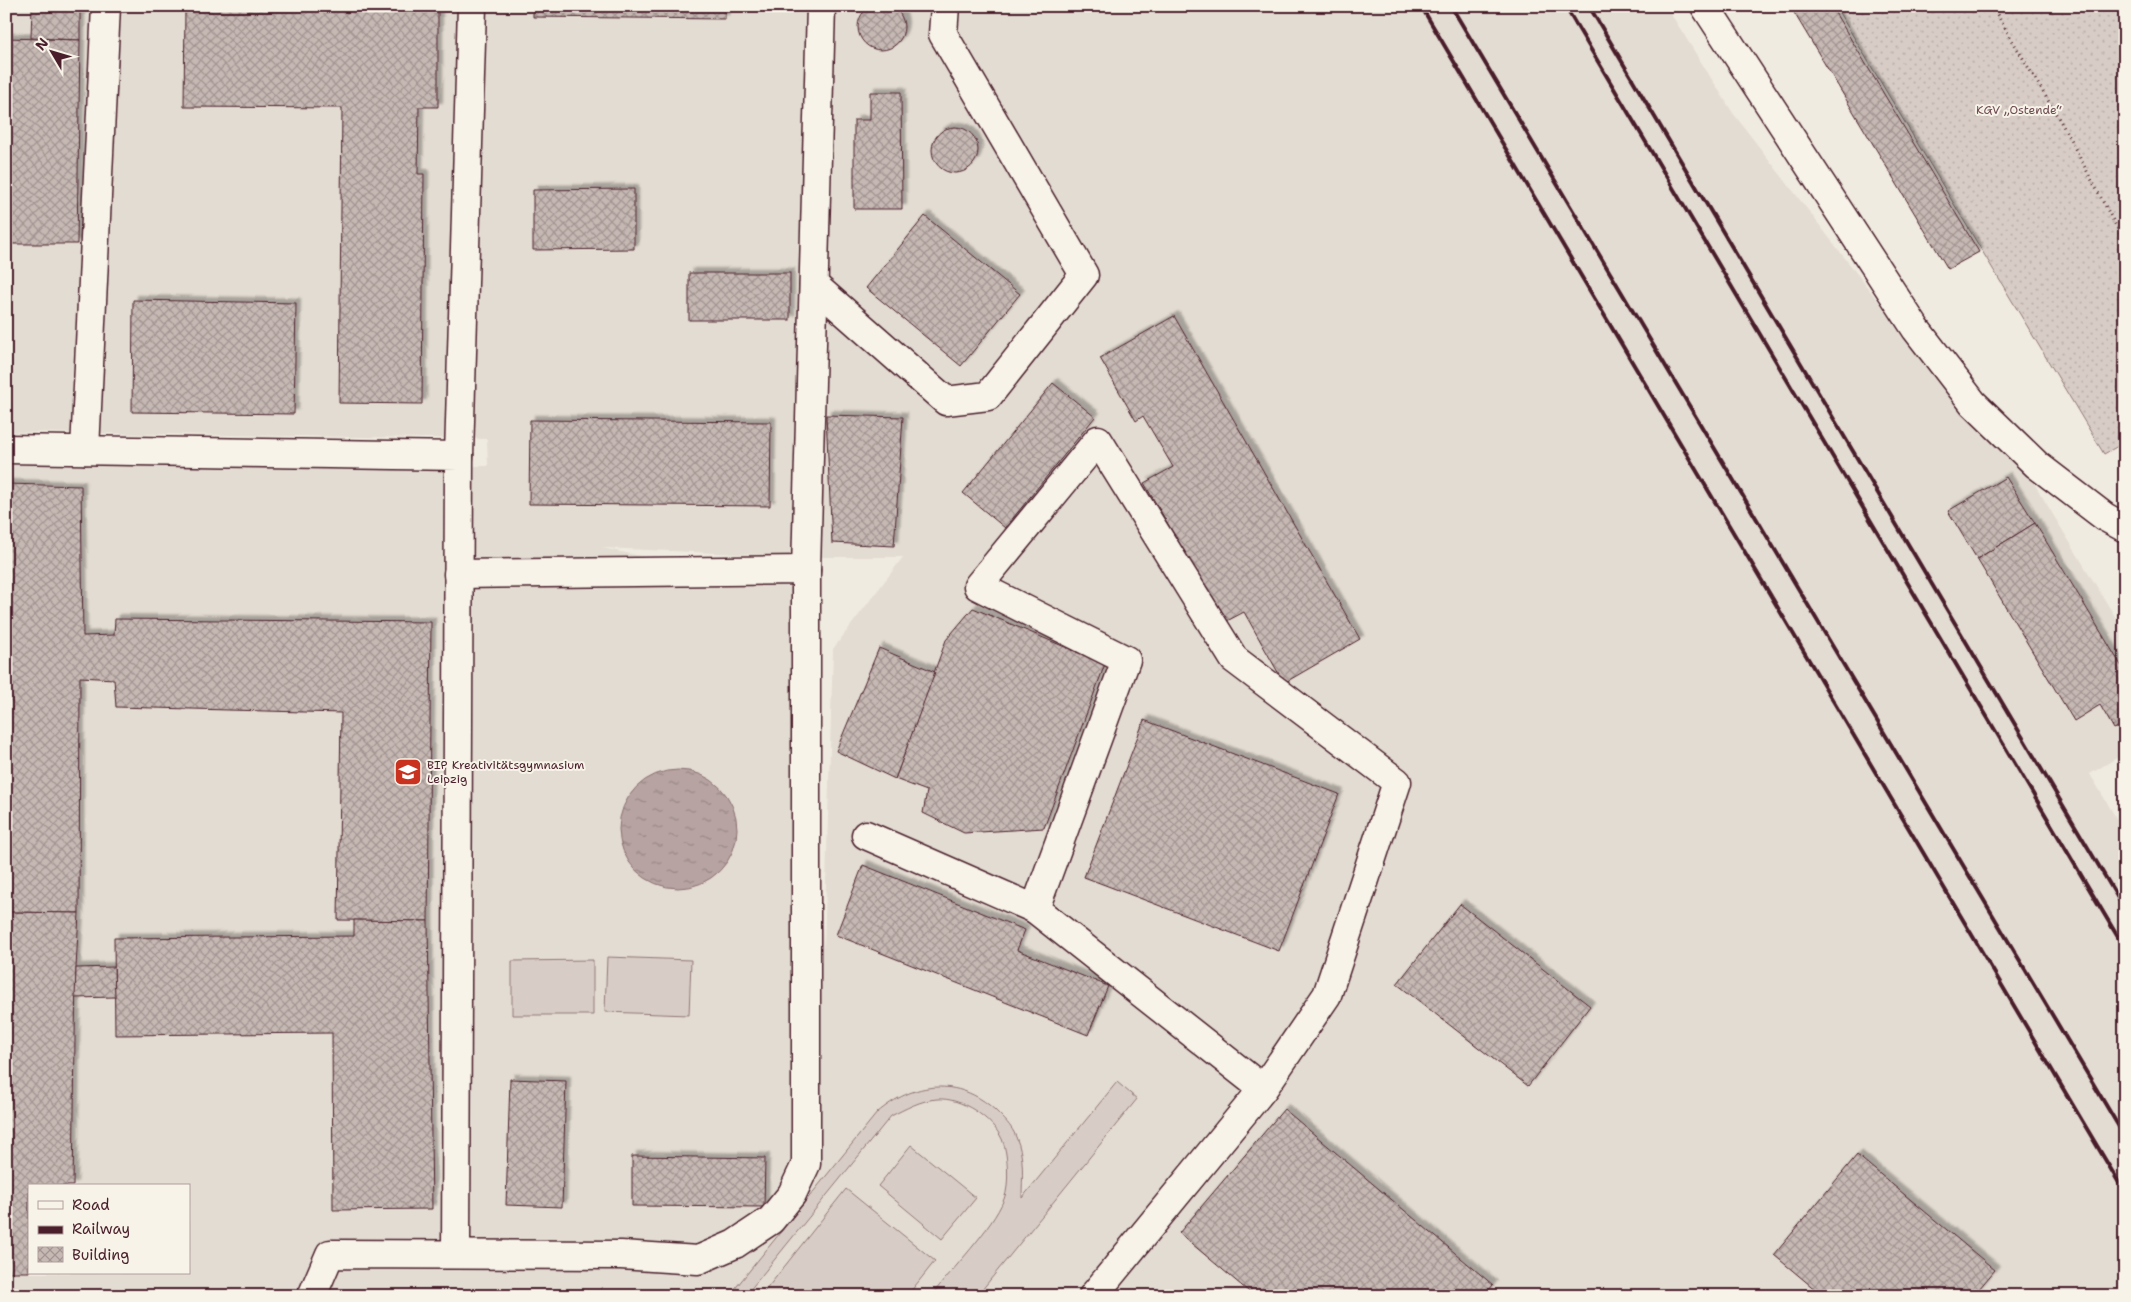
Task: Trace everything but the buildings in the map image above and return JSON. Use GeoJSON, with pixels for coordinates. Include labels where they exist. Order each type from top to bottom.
{"type":"FeatureCollection","features":[{"type":"Feature","properties":{"kind":"lane"},"geometry":{"type":"LineString","coordinates":[[85,450],[106,6]]}},
{"type":"Feature","properties":{"kind":"lane"},"geometry":{"type":"LineString","coordinates":[[456,1254],[459,456],[472,6]]}},
{"type":"Feature","properties":{"kind":"lane"},"geometry":{"type":"LineString","coordinates":[[312,1296],[330,1254],[620,1255],[698,1260],[735,1244],[771,1220],[792,1194],[806,1164],[806,570],[821,6]]}},
{"type":"Feature","properties":{"kind":"lane"},"geometry":{"type":"LineString","coordinates":[[814,285],[946,400],[988,396],[1084,275],[943,34],[945,6]]}},
{"type":"Feature","properties":{"kind":"lane"},"geometry":{"type":"LineString","coordinates":[[1705,6],[1916,329],[1974,403],[2037,465],[2105,517],[2125,528]]}},
{"type":"Feature","properties":{"kind":"lane"},"geometry":{"type":"LineString","coordinates":[[1035,909],[1126,660],[978,586],[1098,440],[1234,659],[1397,782],[1327,995],[1263,1089],[1092,1296]]}},
{"type":"Feature","properties":{"kind":"lane"},"geometry":{"type":"LineString","coordinates":[[6,449],[459,456]]}},
{"type":"Feature","properties":{"kind":"lane"},"geometry":{"type":"LineString","coordinates":[[458,574],[806,570]]}},
{"type":"Feature","properties":{"kind":"lane"},"geometry":{"type":"LineString","coordinates":[[866,836],[1035,909],[1263,1089]]}},
{"type":"Feature","properties":{"kind":"path"},"geometry":{"type":"LineString","coordinates":[[1992,6],[2062,124],[2125,243]]}},
{"type":"Feature","properties":{"kind":"shaded area"},"geometry":{"type":"Polygon","coordinates":[[[6,6],[1666,6],[1733,113],[1946,389],[2026,470],[2125,633],[2125,753],[2090,774],[2125,833],[2125,1296],[6,1296],[6,470],[9,465],[488,466],[487,439],[6,432],[6,6]],[[602,548],[795,588],[824,949],[833,649],[903,557],[807,557],[602,548]]]}},
{"type":"Feature","properties":{"kind":"green space","name":"KGV „Ostende“"},"geometry":{"type":"Polygon","coordinates":[[[1835,6],[2125,6],[2125,442],[2104,454],[1835,6]]]}},
{"type":"Feature","properties":{"kind":"green space"},"geometry":{"type":"Polygon","coordinates":[[[607,957],[691,960],[689,1015],[605,1012],[607,957]]]}},
{"type":"Feature","properties":{"kind":"green space"},"geometry":{"type":"Polygon","coordinates":[[[593,960],[593,1015],[512,1015],[512,961],[593,960]]]}},
{"type":"Feature","properties":{"kind":"green space"},"geometry":{"type":"Polygon","coordinates":[[[1117,1082],[1137,1099],[977,1296],[931,1296],[981,1236],[998,1211],[1004,1199],[1007,1186],[1006,1152],[997,1131],[975,1110],[956,1101],[937,1099],[919,1103],[891,1116],[745,1296],[729,1296],[877,1113],[905,1095],[920,1089],[951,1088],[981,1099],[995,1110],[1012,1129],[1019,1145],[1022,1160],[1022,1198],[1117,1082]]]}},
{"type":"Feature","properties":{"kind":"green space"},"geometry":{"type":"Polygon","coordinates":[[[911,1145],[976,1198],[942,1239],[878,1186],[911,1145]]]}},
{"type":"Feature","properties":{"kind":"green space"},"geometry":{"type":"Polygon","coordinates":[[[846,1189],[935,1261],[907,1296],[761,1296],[846,1189]]]}},
{"type":"Feature","properties":{"kind":"water"},"geometry":{"type":"Polygon","coordinates":[[[678,770],[701,774],[720,787],[733,806],[737,829],[733,852],[720,871],[701,884],[678,888],[655,884],[636,871],[623,852],[619,829],[623,806],[636,787],[655,774],[678,770]]]}},
{"type":"Feature","properties":{"kind":"railway"},"geometry":{"type":"LineString","coordinates":[[1421,6],[2125,1193]]}},
{"type":"Feature","properties":{"kind":"railway"},"geometry":{"type":"LineString","coordinates":[[1451,6],[2125,1137]]}},
{"type":"Feature","properties":{"kind":"railway"},"geometry":{"type":"LineString","coordinates":[[1565,6],[2125,949]]}},
{"type":"Feature","properties":{"kind":"railway"},"geometry":{"type":"LineString","coordinates":[[1589,6],[2125,910]]}},
{"type":"Feature","properties":{"kind":"place","name":"BIP Kreativitätsgymnasium Leipzig"},"geometry":{"type":"Point","coordinates":[408,772]}}]}
